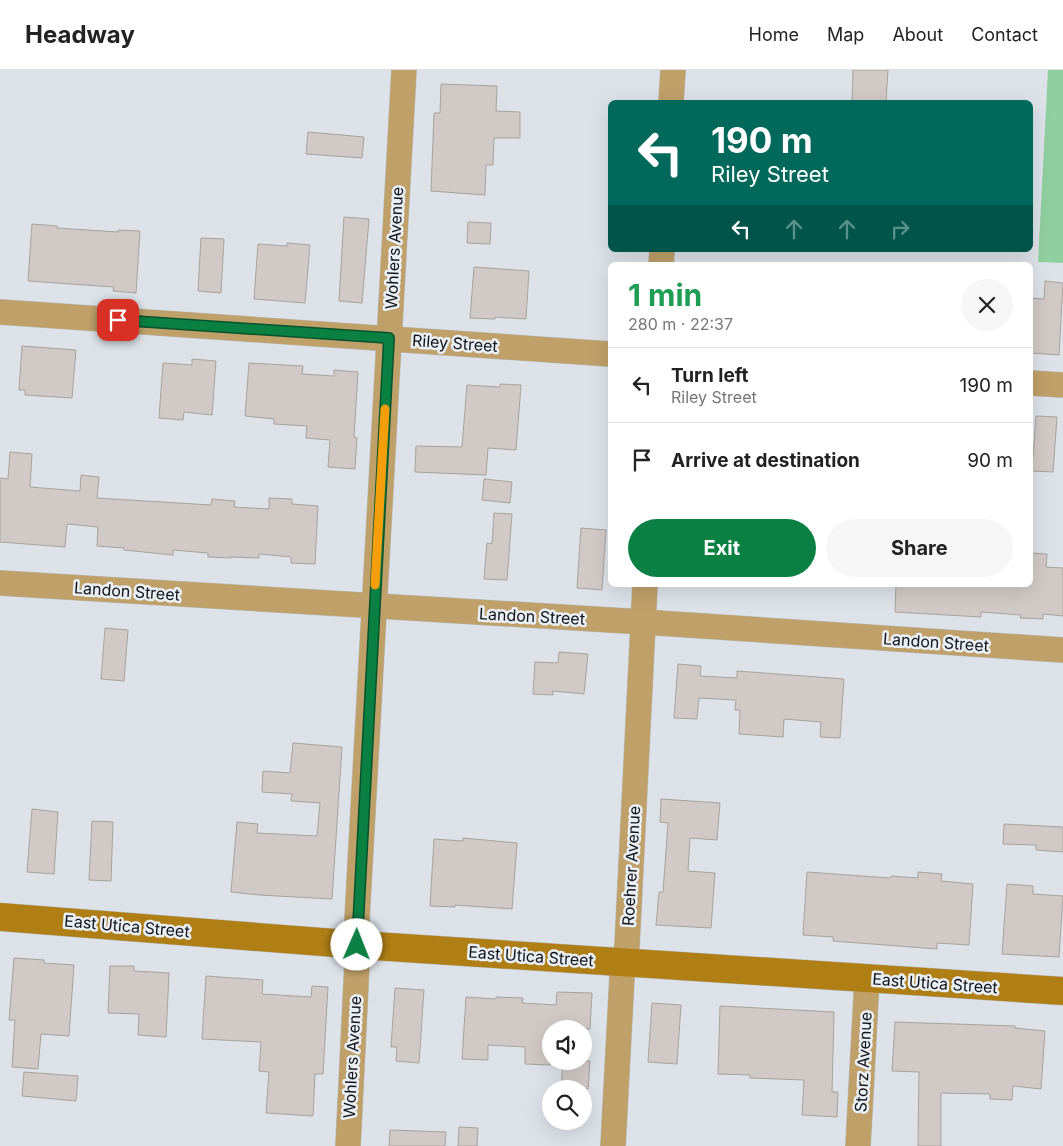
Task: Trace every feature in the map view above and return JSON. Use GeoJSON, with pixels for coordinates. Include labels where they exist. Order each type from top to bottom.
{"type":"FeatureCollection","features":[{"type":"Feature","properties":{"kind":"street","name":"Wohlers Avenue"},"geometry":{"type":"LineString","coordinates":[[348,1146],[374,607],[404,70]]}},
{"type":"Feature","properties":{"kind":"street"},"geometry":{"type":"LineString","coordinates":[[671,100],[673,70]]}},
{"type":"Feature","properties":{"kind":"street","name":"Riley Street"},"geometry":{"type":"LineString","coordinates":[[0,312],[608,354]]}},
{"type":"Feature","properties":{"kind":"street"},"geometry":{"type":"LineString","coordinates":[[1033,383],[1063,385]]}},
{"type":"Feature","properties":{"kind":"street","name":"Landon Street"},"geometry":{"type":"LineString","coordinates":[[0,583],[643,622],[1063,650]]}},
{"type":"Feature","properties":{"kind":"street","name":"Roehrer Avenue"},"geometry":{"type":"LineString","coordinates":[[613,1146],[622,977],[628,940],[645,587]]}},
{"type":"Feature","properties":{"kind":"street","name":"East Utica Street"},"geometry":{"type":"LineString","coordinates":[[0,917],[357,945],[1063,991]]}},
{"type":"Feature","properties":{"kind":"street","name":"Storz Avenue"},"geometry":{"type":"LineString","coordinates":[[858,1146],[867,979]]}},
{"type":"Feature","properties":{"kind":"green space"},"geometry":{"type":"Polygon","coordinates":[[[1048,70],[1063,70],[1063,263],[1038,262],[1048,70]]]}},
{"type":"Feature","properties":{"kind":"building"},"geometry":{"type":"Polygon","coordinates":[[[853,70],[888,70],[886,100],[852,100],[853,70]]]}},
{"type":"Feature","properties":{"kind":"building"},"geometry":{"type":"Polygon","coordinates":[[[441,84],[497,86],[496,111],[520,112],[520,138],[494,138],[493,165],[486,165],[485,195],[431,191],[434,113],[440,113],[441,84]]]}},
{"type":"Feature","properties":{"kind":"building"},"geometry":{"type":"Polygon","coordinates":[[[308,132],[364,137],[362,158],[306,154],[308,132]]]}},
{"type":"Feature","properties":{"kind":"building"},"geometry":{"type":"Polygon","coordinates":[[[344,217],[369,219],[362,303],[339,301],[344,217]]]}},
{"type":"Feature","properties":{"kind":"building"},"geometry":{"type":"Polygon","coordinates":[[[468,222],[491,223],[490,244],[467,243],[468,222]]]}},
{"type":"Feature","properties":{"kind":"building"},"geometry":{"type":"Polygon","coordinates":[[[32,224],[57,226],[57,228],[118,232],[118,230],[140,231],[136,293],[113,291],[114,287],[28,281],[32,224]]]}},
{"type":"Feature","properties":{"kind":"building"},"geometry":{"type":"Polygon","coordinates":[[[201,238],[224,239],[221,293],[198,291],[201,238]]]}},
{"type":"Feature","properties":{"kind":"building"},"geometry":{"type":"Polygon","coordinates":[[[287,243],[310,245],[305,303],[254,299],[258,244],[287,246],[287,243]]]}},
{"type":"Feature","properties":{"kind":"building"},"geometry":{"type":"Polygon","coordinates":[[[474,267],[529,271],[526,319],[470,318],[474,267]]]}},
{"type":"Feature","properties":{"kind":"building"},"geometry":{"type":"Polygon","coordinates":[[[1045,281],[1063,283],[1059,355],[1033,353],[1033,298],[1044,299],[1045,281]]]}},
{"type":"Feature","properties":{"kind":"building"},"geometry":{"type":"Polygon","coordinates":[[[22,346],[76,350],[72,398],[25,395],[25,390],[19,390],[22,346]]]}},
{"type":"Feature","properties":{"kind":"building"},"geometry":{"type":"Polygon","coordinates":[[[192,359],[216,361],[212,415],[184,412],[183,420],[159,418],[163,363],[192,365],[192,359]]]}},
{"type":"Feature","properties":{"kind":"building"},"geometry":{"type":"Polygon","coordinates":[[[249,363],[303,366],[302,374],[334,376],[334,370],[358,372],[354,437],[357,438],[355,469],[328,467],[330,440],[306,438],[307,426],[274,424],[274,419],[245,416],[249,363]]]}},
{"type":"Feature","properties":{"kind":"building"},"geometry":{"type":"Polygon","coordinates":[[[500,384],[521,385],[516,450],[488,448],[486,475],[415,472],[416,446],[462,447],[467,385],[500,387],[500,384]]]}},
{"type":"Feature","properties":{"kind":"building"},"geometry":{"type":"Polygon","coordinates":[[[1036,416],[1057,417],[1053,472],[1033,471],[1036,416]]]}},
{"type":"Feature","properties":{"kind":"building"},"geometry":{"type":"Polygon","coordinates":[[[10,452],[32,454],[30,487],[80,491],[81,475],[99,477],[97,498],[211,505],[212,499],[235,501],[234,507],[269,509],[269,498],[292,499],[292,504],[318,506],[315,564],[291,563],[291,557],[259,554],[259,558],[208,557],[208,553],[173,550],[173,555],[97,546],[98,527],[67,524],[65,547],[0,542],[0,478],[8,479],[10,452]]]}},
{"type":"Feature","properties":{"kind":"building"},"geometry":{"type":"Polygon","coordinates":[[[484,479],[512,482],[510,503],[482,500],[484,479]]]}},
{"type":"Feature","properties":{"kind":"building"},"geometry":{"type":"Polygon","coordinates":[[[494,513],[512,514],[507,580],[484,579],[487,543],[492,544],[494,513]]]}},
{"type":"Feature","properties":{"kind":"building"},"geometry":{"type":"Polygon","coordinates":[[[581,528],[606,530],[602,590],[577,588],[581,528]]]}},
{"type":"Feature","properties":{"kind":"building"},"geometry":{"type":"Polygon","coordinates":[[[1033,553],[1047,554],[1046,567],[1063,568],[1063,616],[1043,614],[1043,619],[1020,618],[1021,615],[981,612],[981,617],[895,612],[896,587],[1033,587],[1033,553]]]}},
{"type":"Feature","properties":{"kind":"building"},"geometry":{"type":"Polygon","coordinates":[[[105,628],[128,630],[124,681],[101,679],[105,628]]]}},
{"type":"Feature","properties":{"kind":"building"},"geometry":{"type":"Polygon","coordinates":[[[559,652],[588,654],[584,694],[553,691],[553,695],[533,694],[535,662],[558,663],[559,652]]]}},
{"type":"Feature","properties":{"kind":"building"},"geometry":{"type":"Polygon","coordinates":[[[678,664],[701,666],[700,676],[737,678],[737,671],[844,679],[840,738],[820,737],[821,722],[784,719],[783,737],[739,734],[740,710],[735,710],[736,700],[699,698],[697,719],[674,718],[678,664]]]}},
{"type":"Feature","properties":{"kind":"building"},"geometry":{"type":"Polygon","coordinates":[[[293,743],[342,747],[332,899],[231,892],[237,822],[258,824],[257,833],[317,836],[320,803],[291,801],[292,794],[262,792],[263,771],[290,773],[293,743]]]}},
{"type":"Feature","properties":{"kind":"building"},"geometry":{"type":"Polygon","coordinates":[[[661,799],[720,803],[717,840],[690,838],[688,871],[715,873],[711,928],[656,925],[659,892],[663,892],[668,823],[660,822],[661,799]]]}},
{"type":"Feature","properties":{"kind":"building"},"geometry":{"type":"Polygon","coordinates":[[[32,809],[58,812],[54,874],[27,872],[32,809]]]}},
{"type":"Feature","properties":{"kind":"building"},"geometry":{"type":"Polygon","coordinates":[[[92,821],[113,822],[111,881],[89,880],[92,821]]]}},
{"type":"Feature","properties":{"kind":"building"},"geometry":{"type":"Polygon","coordinates":[[[1004,824],[1063,827],[1063,852],[1036,850],[1036,845],[1003,844],[1004,824]]]}},
{"type":"Feature","properties":{"kind":"building"},"geometry":{"type":"Polygon","coordinates":[[[463,838],[517,843],[512,909],[455,905],[455,907],[430,906],[434,839],[463,841],[463,838]]]}},
{"type":"Feature","properties":{"kind":"building"},"geometry":{"type":"Polygon","coordinates":[[[807,872],[890,878],[891,876],[918,878],[918,872],[942,874],[941,881],[973,884],[969,945],[937,943],[937,949],[833,941],[833,937],[803,935],[807,872]]]}},
{"type":"Feature","properties":{"kind":"building"},"geometry":{"type":"Polygon","coordinates":[[[1007,884],[1033,886],[1033,894],[1063,896],[1059,957],[1002,954],[1007,884]]]}},
{"type":"Feature","properties":{"kind":"building"},"geometry":{"type":"Polygon","coordinates":[[[14,958],[74,965],[69,1036],[41,1034],[38,1069],[12,1067],[15,1020],[9,1020],[14,958]]]}},
{"type":"Feature","properties":{"kind":"building"},"geometry":{"type":"Polygon","coordinates":[[[110,966],[134,966],[134,971],[169,973],[166,1037],[138,1035],[139,1014],[108,1013],[110,966]]]}},
{"type":"Feature","properties":{"kind":"building"},"geometry":{"type":"Polygon","coordinates":[[[206,976],[263,980],[262,994],[311,997],[312,986],[328,987],[323,1074],[315,1074],[313,1116],[266,1113],[269,1072],[259,1071],[261,1042],[202,1039],[206,976]]]}},
{"type":"Feature","properties":{"kind":"building"},"geometry":{"type":"Polygon","coordinates":[[[395,988],[424,990],[419,1063],[396,1061],[397,1047],[391,1047],[395,988]]]}},
{"type":"Feature","properties":{"kind":"building"},"geometry":{"type":"Polygon","coordinates":[[[557,992],[592,993],[590,1020],[542,1020],[542,1065],[525,1064],[525,1047],[488,1045],[488,1060],[462,1059],[466,997],[523,998],[522,1003],[556,1005],[557,992]]]}},
{"type":"Feature","properties":{"kind":"building"},"geometry":{"type":"Polygon","coordinates":[[[652,1003],[681,1005],[677,1064],[648,1062],[652,1003]]]}},
{"type":"Feature","properties":{"kind":"building"},"geometry":{"type":"Polygon","coordinates":[[[720,1006],[834,1012],[832,1092],[838,1092],[837,1117],[802,1115],[804,1080],[750,1078],[750,1075],[718,1074],[720,1006]]]}},
{"type":"Feature","properties":{"kind":"building"},"geometry":{"type":"Polygon","coordinates":[[[895,1022],[1015,1026],[1015,1028],[1045,1031],[1041,1089],[1013,1086],[1012,1100],[990,1099],[990,1094],[941,1093],[941,1146],[918,1146],[919,1072],[892,1071],[895,1022]]]}},
{"type":"Feature","properties":{"kind":"building"},"geometry":{"type":"Polygon","coordinates":[[[562,1070],[589,1070],[589,1080],[562,1080],[562,1070]]]}},
{"type":"Feature","properties":{"kind":"building"},"geometry":{"type":"Polygon","coordinates":[[[24,1072],[78,1076],[76,1101],[22,1096],[24,1072]]]}},
{"type":"Feature","properties":{"kind":"building"},"geometry":{"type":"Polygon","coordinates":[[[459,1127],[478,1128],[477,1146],[458,1146],[459,1127]]]}},
{"type":"Feature","properties":{"kind":"building"},"geometry":{"type":"Polygon","coordinates":[[[390,1130],[446,1132],[445,1146],[389,1146],[390,1130]]]}},
{"type":"Feature","properties":{"kind":"slow traffic"},"geometry":{"type":"LineString","coordinates":[[375,585],[385,409]]}},
{"type":"Feature","properties":{"kind":"route"},"geometry":{"type":"LineString","coordinates":[[118,320],[389,338],[357,945]]}}]}
